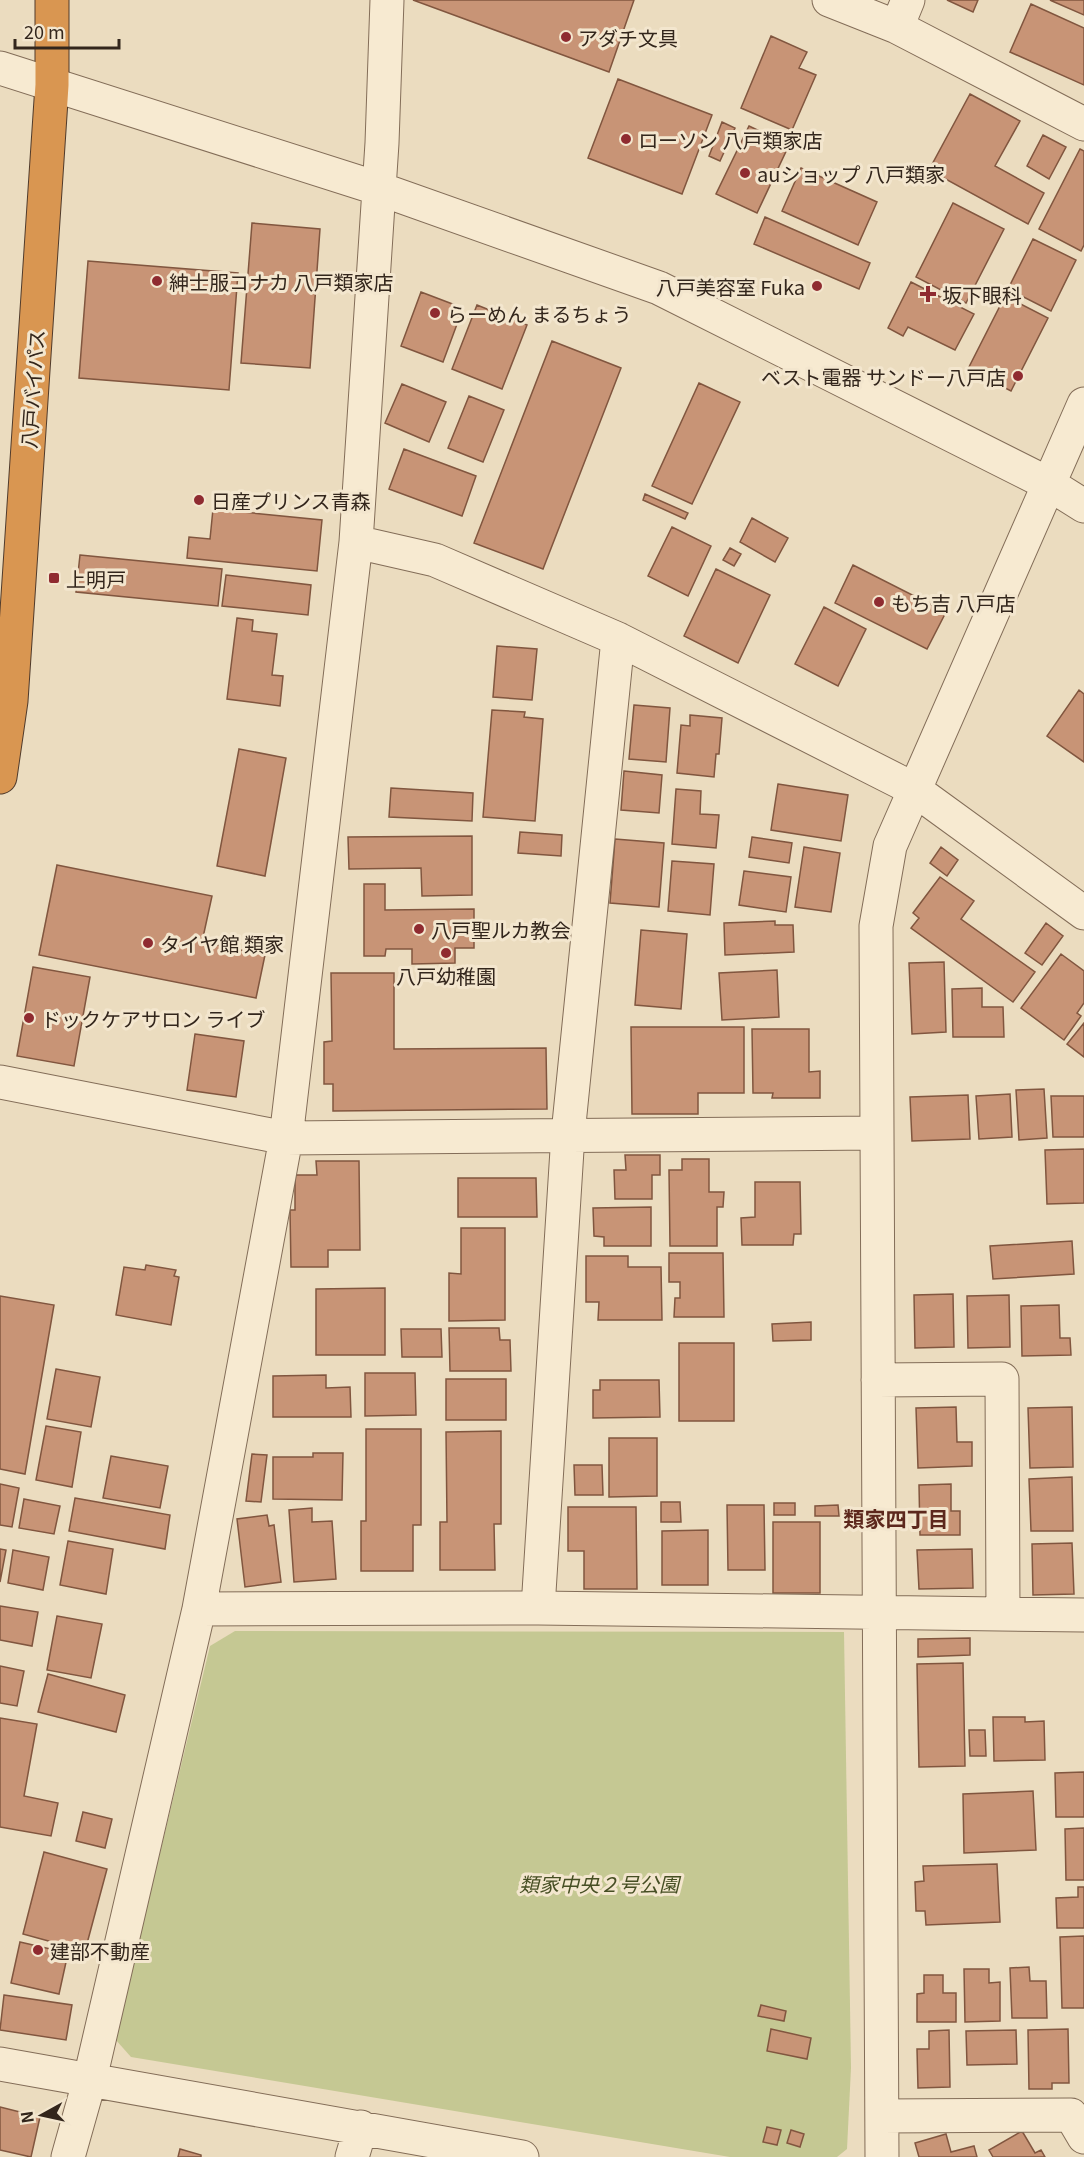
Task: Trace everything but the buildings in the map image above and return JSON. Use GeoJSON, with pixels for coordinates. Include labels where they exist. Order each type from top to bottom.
{"type":"FeatureCollection","features":[{"type":"Feature","properties":{"kind":"highway","name":"八戸バイパス"},"geometry":{"type":"LineString","coordinates":[[0,777],[11,701],[52,85],[51,0]]}},
{"type":"Feature","properties":{"kind":"street"},"geometry":{"type":"LineString","coordinates":[[68,2157],[90,2079],[199,1610],[286,1138],[356,542],[380,189],[387,0]]}},
{"type":"Feature","properties":{"kind":"street"},"geometry":{"type":"LineString","coordinates":[[829,0],[903,14],[1084,124]]}},
{"type":"Feature","properties":{"kind":"street"},"geometry":{"type":"LineString","coordinates":[[0,68],[380,189],[660,288],[1049,484],[1084,506]]}},
{"type":"Feature","properties":{"kind":"street"},"geometry":{"type":"LineString","coordinates":[[882,2157],[876,926],[890,846],[1084,404]]}},
{"type":"Feature","properties":{"kind":"street"},"geometry":{"type":"LineString","coordinates":[[356,542],[435,560],[618,639],[915,790],[1084,913]]}},
{"type":"Feature","properties":{"kind":"street"},"geometry":{"type":"LineString","coordinates":[[538,1608],[568,1134],[618,639]]}},
{"type":"Feature","properties":{"kind":"street"},"geometry":{"type":"LineString","coordinates":[[0,1082],[286,1138],[876,1133]]}},
{"type":"Feature","properties":{"kind":"street"},"geometry":{"type":"LineString","coordinates":[[878,1380],[1002,1379],[1003,1614]]}},
{"type":"Feature","properties":{"kind":"street"},"geometry":{"type":"LineString","coordinates":[[199,1610],[538,1608],[1084,1615]]}},
{"type":"Feature","properties":{"kind":"street"},"geometry":{"type":"LineString","coordinates":[[0,2064],[90,2079],[357,2142],[522,2157]]}},
{"type":"Feature","properties":{"kind":"street"},"geometry":{"type":"LineString","coordinates":[[882,2116],[1071,2115],[1084,2137]]}},
{"type":"Feature","properties":{"kind":"green space","name":"類家中央２号公園"},"geometry":{"type":"Polygon","coordinates":[[[235,1631],[844,1632],[851,2068],[847,2149],[837,2157],[730,2157],[131,2057],[115,2039],[210,1646],[235,1631]]]}},
{"type":"Feature","properties":{"kind":"place","name":"アダチ文具"},"geometry":{"type":"Point","coordinates":[566,37]}},
{"type":"Feature","properties":{"kind":"place","name":"ローソン 八戸類家店"},"geometry":{"type":"Point","coordinates":[626,139]}},
{"type":"Feature","properties":{"kind":"place","name":"auショップ 八戸類家"},"geometry":{"type":"Point","coordinates":[745,173]}},
{"type":"Feature","properties":{"kind":"place","name":"紳士服コナカ 八戸類家店"},"geometry":{"type":"Point","coordinates":[157,281]}},
{"type":"Feature","properties":{"kind":"place","name":"八戸美容室 Fuka"},"geometry":{"type":"Point","coordinates":[817,286]}},
{"type":"Feature","properties":{"kind":"place","name":"坂下眼科"},"geometry":{"type":"Point","coordinates":[928,294]}},
{"type":"Feature","properties":{"kind":"place","name":"らーめん まるちょう"},"geometry":{"type":"Point","coordinates":[435,313]}},
{"type":"Feature","properties":{"kind":"place","name":"ベスト電器 サンドー八戸店"},"geometry":{"type":"Point","coordinates":[1018,376]}},
{"type":"Feature","properties":{"kind":"place","name":"日産プリンス青森"},"geometry":{"type":"Point","coordinates":[199,500]}},
{"type":"Feature","properties":{"kind":"place","name":"上明戸"},"geometry":{"type":"Point","coordinates":[54,578]}},
{"type":"Feature","properties":{"kind":"place","name":"もち吉 八戸店"},"geometry":{"type":"Point","coordinates":[879,602]}},
{"type":"Feature","properties":{"kind":"place","name":"八戸聖ルカ教会"},"geometry":{"type":"Point","coordinates":[419,929]}},
{"type":"Feature","properties":{"kind":"place","name":"タイヤ館 類家"},"geometry":{"type":"Point","coordinates":[148,943]}},
{"type":"Feature","properties":{"kind":"place","name":"八戸幼稚園"},"geometry":{"type":"Point","coordinates":[446,953]}},
{"type":"Feature","properties":{"kind":"place","name":"ドックケアサロン ライブ"},"geometry":{"type":"Point","coordinates":[29,1018]}},
{"type":"Feature","properties":{"kind":"place","name":"建部不動産"},"geometry":{"type":"Point","coordinates":[38,1950]}},
{"type":"Feature","properties":{"kind":"district","name":"類家四丁目"},"geometry":{"type":"Point","coordinates":[896,1518]}}]}
